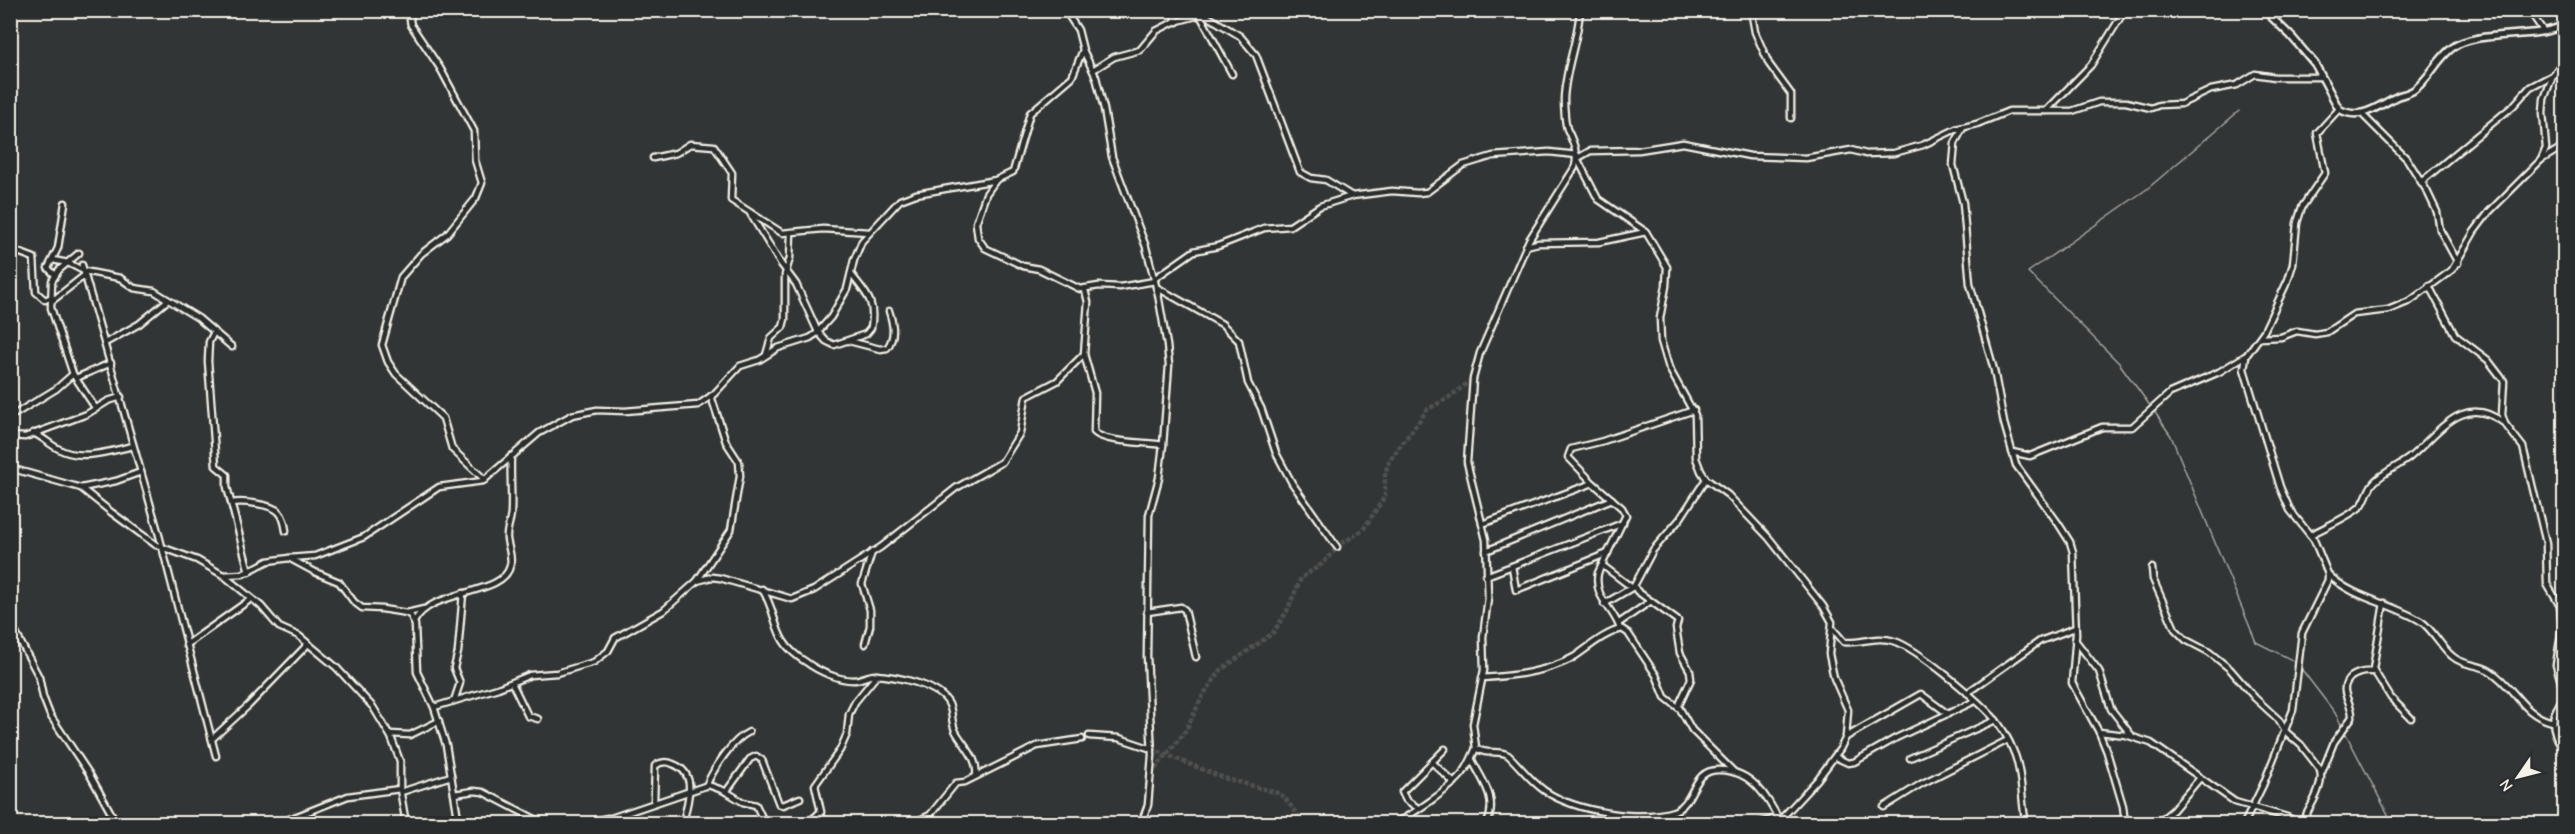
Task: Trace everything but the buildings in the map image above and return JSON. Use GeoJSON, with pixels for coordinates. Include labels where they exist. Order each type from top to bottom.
{"type":"FeatureCollection","features":[{"type":"Feature","properties":{"kind":"street"},"geometry":{"type":"LineString","coordinates":[[412,10],[411,25],[440,68],[474,131],[475,160],[482,183],[476,198],[447,234],[421,254],[401,277],[382,345],[388,362],[396,374],[443,418],[452,449],[485,480]]}},
{"type":"Feature","properties":{"kind":"street"},"geometry":{"type":"LineString","coordinates":[[1065,10],[1078,30],[1083,50],[1093,70],[1104,109],[1112,157],[1146,247],[1155,282],[1169,365],[1159,478],[1149,514],[1147,656],[1152,749],[1148,805],[1140,824]]}},
{"type":"Feature","properties":{"kind":"street"},"geometry":{"type":"LineString","coordinates":[[1173,10],[1177,22]]}},
{"type":"Feature","properties":{"kind":"street"},"geometry":{"type":"LineString","coordinates":[[1581,10],[1575,48],[1564,86],[1567,130],[1577,157],[1598,199],[1646,232],[1667,267],[1660,330],[1663,350],[1677,383],[1694,410],[1696,458],[1706,479],[1728,495],[1769,538],[1828,614],[1832,628],[1829,654],[1834,678],[1848,710],[1846,737],[1818,780],[1780,820],[1755,824]]}},
{"type":"Feature","properties":{"kind":"street"},"geometry":{"type":"LineString","coordinates":[[1750,10],[1755,32],[1769,64],[1791,94],[1791,118]]}},
{"type":"Feature","properties":{"kind":"street"},"geometry":{"type":"LineString","coordinates":[[2046,111],[2091,65],[2125,10]]}},
{"type":"Feature","properties":{"kind":"street"},"geometry":{"type":"LineString","coordinates":[[2264,10],[2315,64],[2339,110],[2362,114],[2414,90],[2443,56],[2458,44],[2487,38],[2544,32],[2565,25]]}},
{"type":"Feature","properties":{"kind":"street"},"geometry":{"type":"LineString","coordinates":[[2529,10],[2544,32]]}},
{"type":"Feature","properties":{"kind":"street"},"geometry":{"type":"LineString","coordinates":[[1093,70],[1114,57],[1140,50],[1156,32],[1177,22],[1200,15],[1208,16],[1240,36],[1256,55],[1300,172],[1311,178],[1326,180],[1352,196]]}},
{"type":"Feature","properties":{"kind":"street"},"geometry":{"type":"LineString","coordinates":[[1200,15],[1232,74]]}},
{"type":"Feature","properties":{"kind":"street"},"geometry":{"type":"LineString","coordinates":[[223,575],[249,572],[268,561],[314,557],[364,537],[439,487],[485,480],[539,433],[572,415],[597,410],[625,411],[694,406],[711,396],[739,367],[759,360],[788,344],[810,338],[836,310],[847,289],[856,252],[869,232],[900,200],[909,195],[996,180],[1013,172],[1030,113],[1072,77],[1083,50]]}},
{"type":"Feature","properties":{"kind":"street"},"geometry":{"type":"LineString","coordinates":[[2541,160],[2546,148],[2544,99],[2553,75],[2565,60]]}},
{"type":"Feature","properties":{"kind":"street"},"geometry":{"type":"LineString","coordinates":[[996,180],[977,218],[977,230],[981,243],[986,248],[1019,264],[1039,269],[1067,284],[1085,290],[1098,286],[1120,287],[1155,282],[1194,252],[1254,234],[1264,228],[1290,226],[1320,206],[1352,196],[1392,191],[1427,192],[1464,165],[1493,156],[1549,152],[1577,157],[1590,151],[1639,150],[1683,143],[1750,156],[1795,159],[1845,151],[1866,154],[1894,153],[1923,145],[1965,126],[1977,124],[2009,111],[2073,111],[2092,104],[2107,102],[2126,102],[2147,109],[2159,105],[2181,104],[2211,90],[2242,83],[2255,74],[2275,77],[2320,77]]}},
{"type":"Feature","properties":{"kind":"street"},"geometry":{"type":"LineString","coordinates":[[2421,182],[2513,106],[2530,87],[2553,75]]}},
{"type":"Feature","properties":{"kind":"street"},"geometry":{"type":"LineString","coordinates":[[2339,110],[2317,133],[2324,176],[2299,214],[2293,264],[2272,316],[2244,362],[2245,379],[2257,406],[2264,442],[2274,472],[2290,510],[2310,535],[2328,574],[2339,584],[2423,623],[2435,639],[2460,662],[2492,672],[2535,716],[2553,722]]}},
{"type":"Feature","properties":{"kind":"street"},"geometry":{"type":"LineString","coordinates":[[2362,114],[2401,152],[2421,182],[2437,212],[2444,238],[2458,263]]}},
{"type":"Feature","properties":{"kind":"street"},"geometry":{"type":"LineString","coordinates":[[1965,126],[1955,143],[1953,165],[1965,220],[1970,284],[1995,370],[2016,465],[2070,542],[2073,552],[2076,640],[2072,683],[2099,732],[2120,793],[2125,824]]}},
{"type":"Feature","properties":{"kind":"street"},"geometry":{"type":"LineString","coordinates":[[653,158],[676,153],[690,144],[714,146],[732,173],[731,200],[777,231],[791,233],[823,229],[869,232]]}},
{"type":"Feature","properties":{"kind":"street"},"geometry":{"type":"LineString","coordinates":[[2260,338],[2281,337],[2297,331],[2315,334],[2327,332],[2354,314],[2388,310],[2410,301],[2452,270],[2474,231],[2489,212],[2541,160],[2565,146]]}},
{"type":"Feature","properties":{"kind":"street"},"geometry":{"type":"LineString","coordinates":[[1392,824],[1454,783],[1472,760],[1476,748],[1473,724],[1485,658],[1483,637],[1488,609],[1486,550],[1467,462],[1473,379],[1480,353],[1526,246],[1536,225],[1570,177],[1577,157]]}},
{"type":"Feature","properties":{"kind":"street"},"geometry":{"type":"LineString","coordinates":[[55,275],[48,270],[60,243],[65,203]]}},
{"type":"Feature","properties":{"kind":"street"},"geometry":{"type":"LineString","coordinates":[[750,213],[796,284],[818,332],[826,341],[834,345],[849,341],[869,331],[873,314],[870,297],[851,273]]}},
{"type":"Feature","properties":{"kind":"street"},"geometry":{"type":"LineString","coordinates":[[1526,246],[1538,243],[1599,242],[1646,232]]}},
{"type":"Feature","properties":{"kind":"street"},"geometry":{"type":"LineString","coordinates":[[766,355],[771,338],[783,327],[785,319],[786,271],[791,255],[791,233]]}},
{"type":"Feature","properties":{"kind":"street"},"geometry":{"type":"LineString","coordinates":[[10,249],[34,258],[36,292],[45,300],[52,299],[85,273]]}},
{"type":"Feature","properties":{"kind":"street"},"geometry":{"type":"LineString","coordinates":[[79,253],[55,275],[51,284],[52,299],[55,326],[74,376],[96,409]]}},
{"type":"Feature","properties":{"kind":"street"},"geometry":{"type":"LineString","coordinates":[[52,260],[69,262],[85,273],[120,278],[134,288],[151,290],[198,318],[232,347]]}},
{"type":"Feature","properties":{"kind":"street"},"geometry":{"type":"LineString","coordinates":[[82,265],[121,397],[216,756]]}},
{"type":"Feature","properties":{"kind":"street"},"geometry":{"type":"LineString","coordinates":[[1155,282],[1222,324],[1239,341],[1248,383],[1261,408],[1276,453],[1292,483],[1337,547]]}},
{"type":"Feature","properties":{"kind":"street"},"geometry":{"type":"LineString","coordinates":[[2429,286],[2455,335],[2488,360],[2504,381],[2501,403],[2505,424]]}},
{"type":"Feature","properties":{"kind":"street"},"geometry":{"type":"LineString","coordinates":[[1085,290],[1088,302],[1084,354],[1095,393],[1093,427],[1096,435],[1110,439],[1163,445]]}},
{"type":"Feature","properties":{"kind":"street"},"geometry":{"type":"LineString","coordinates":[[105,343],[139,324],[168,300]]}},
{"type":"Feature","properties":{"kind":"street"},"geometry":{"type":"LineString","coordinates":[[849,341],[880,349],[887,348],[891,343],[893,331],[889,311]]}},
{"type":"Feature","properties":{"kind":"street"},"geometry":{"type":"LineString","coordinates":[[214,332],[209,342],[208,362],[215,459],[217,467],[228,475],[227,487],[249,572]]}},
{"type":"Feature","properties":{"kind":"street"},"geometry":{"type":"LineString","coordinates":[[697,581],[712,577],[720,578],[782,597],[798,598],[814,591],[872,552],[944,496],[1005,460],[1020,433],[1026,398],[1057,381],[1084,354]]}},
{"type":"Feature","properties":{"kind":"street"},"geometry":{"type":"LineString","coordinates":[[2012,452],[2030,456],[2102,427],[2132,427],[2170,393],[2219,372],[2246,356]]}},
{"type":"Feature","properties":{"kind":"street"},"geometry":{"type":"LineString","coordinates":[[10,417],[74,376],[111,363]]}},
{"type":"Feature","properties":{"kind":"street"},"geometry":{"type":"LineString","coordinates":[[434,706],[512,683],[530,675],[557,673],[594,662],[608,651],[615,638],[663,611],[697,581],[731,530],[740,476],[739,462],[726,442],[711,396]]}},
{"type":"Feature","properties":{"kind":"street"},"geometry":{"type":"LineString","coordinates":[[10,436],[24,437],[121,397]]}},
{"type":"Feature","properties":{"kind":"street"},"geometry":{"type":"LineString","coordinates":[[1694,410],[1603,441],[1571,449],[1568,457],[1626,512],[1596,583],[1604,604],[1619,626],[1628,633],[1656,675],[1665,697],[1678,707],[1692,730],[1734,772],[1757,785],[1780,820]]}},
{"type":"Feature","properties":{"kind":"street"},"geometry":{"type":"LineString","coordinates":[[2310,535],[2362,505],[2377,479],[2408,459],[2449,420],[2472,412],[2484,412],[2505,424],[2523,447],[2546,543],[2547,584],[2558,601],[2562,613],[2556,665],[2564,692],[2553,722],[2557,737],[2565,751]]}},
{"type":"Feature","properties":{"kind":"street"},"geometry":{"type":"LineString","coordinates":[[33,433],[52,443],[57,449],[83,455],[134,446]]}},
{"type":"Feature","properties":{"kind":"street"},"geometry":{"type":"LineString","coordinates":[[289,558],[338,581],[362,608],[407,613],[500,581],[510,568],[511,560],[507,538],[511,515],[511,456]]}},
{"type":"Feature","properties":{"kind":"street"},"geometry":{"type":"LineString","coordinates":[[10,468],[81,488],[161,547],[197,560],[223,575],[279,627],[308,644],[340,671],[373,707],[390,734],[400,761],[400,791],[406,824]]}},
{"type":"Feature","properties":{"kind":"street"},"geometry":{"type":"LineString","coordinates":[[81,488],[116,481],[141,472]]}},
{"type":"Feature","properties":{"kind":"street"},"geometry":{"type":"LineString","coordinates":[[1604,604],[1633,587],[1656,545],[1680,519],[1706,479]]}},
{"type":"Feature","properties":{"kind":"street"},"geometry":{"type":"LineString","coordinates":[[1482,524],[1593,483]]}},
{"type":"Feature","properties":{"kind":"street"},"geometry":{"type":"LineString","coordinates":[[1486,550],[1612,499]]}},
{"type":"Feature","properties":{"kind":"street"},"geometry":{"type":"LineString","coordinates":[[232,503],[248,502],[276,509],[282,515],[286,531]]}},
{"type":"Feature","properties":{"kind":"street"},"geometry":{"type":"LineString","coordinates":[[1486,576],[1623,523]]}},
{"type":"Feature","properties":{"kind":"street"},"geometry":{"type":"LineString","coordinates":[[865,644],[871,620],[868,600],[862,584],[872,552]]}},
{"type":"Feature","properties":{"kind":"street"},"geometry":{"type":"LineString","coordinates":[[1512,566],[1516,590],[1608,553]]}},
{"type":"Feature","properties":{"kind":"street"},"geometry":{"type":"LineString","coordinates":[[1602,565],[1678,621],[1676,630],[1680,652],[1690,670],[1691,679],[1678,707]]}},
{"type":"Feature","properties":{"kind":"street"},"geometry":{"type":"LineString","coordinates":[[2152,568],[2153,579],[2175,629],[2187,642],[2209,652],[2230,669],[2255,698],[2275,715],[2286,732],[2301,745],[2322,772]]}},
{"type":"Feature","properties":{"kind":"street"},"geometry":{"type":"LineString","coordinates":[[2244,824],[2253,809],[2286,732],[2295,702],[2296,672],[2302,633],[2328,580],[2328,574]]}},
{"type":"Feature","properties":{"kind":"street"},"geometry":{"type":"LineString","coordinates":[[762,589],[780,636],[804,662],[846,679],[877,675],[909,680],[945,698],[951,709],[953,727],[975,763],[976,776]]}},
{"type":"Feature","properties":{"kind":"street"},"geometry":{"type":"LineString","coordinates":[[454,701],[460,682],[454,668],[458,650],[463,592]]}},
{"type":"Feature","properties":{"kind":"street"},"geometry":{"type":"LineString","coordinates":[[186,645],[251,599]]}},
{"type":"Feature","properties":{"kind":"street"},"geometry":{"type":"LineString","coordinates":[[1482,678],[1548,668],[1574,657],[1651,601]]}},
{"type":"Feature","properties":{"kind":"street"},"geometry":{"type":"LineString","coordinates":[[2384,603],[2373,662],[2374,672],[2391,698],[2411,718]]}},
{"type":"Feature","properties":{"kind":"street"},"geometry":{"type":"LineString","coordinates":[[1148,612],[1180,607],[1185,610],[1196,657]]}},
{"type":"Feature","properties":{"kind":"street"},"geometry":{"type":"LineString","coordinates":[[414,622],[424,609]]}},
{"type":"Feature","properties":{"kind":"street"},"geometry":{"type":"LineString","coordinates":[[407,613],[414,622],[417,672],[439,721],[458,821],[437,824]]}},
{"type":"Feature","properties":{"kind":"street"},"geometry":{"type":"LineString","coordinates":[[10,622],[39,677],[50,715],[85,767],[117,824]]}},
{"type":"Feature","properties":{"kind":"street"},"geometry":{"type":"LineString","coordinates":[[1967,693],[2036,644],[2075,627]]}},
{"type":"Feature","properties":{"kind":"street"},"geometry":{"type":"LineString","coordinates":[[1832,628],[1844,642],[1876,638],[1900,644],[1967,693],[1996,720],[2018,764],[2026,824]]}},
{"type":"Feature","properties":{"kind":"street"},"geometry":{"type":"LineString","coordinates":[[2076,640],[2100,672],[2104,693],[2113,713],[2132,736]]}},
{"type":"Feature","properties":{"kind":"street"},"geometry":{"type":"LineString","coordinates":[[212,738],[249,705],[308,644]]}},
{"type":"Feature","properties":{"kind":"street"},"geometry":{"type":"LineString","coordinates":[[2099,732],[2132,736],[2154,744],[2235,802],[2287,817],[2300,824],[2315,795],[2334,742],[2352,717],[2344,689],[2345,684],[2359,673],[2374,672]]}},
{"type":"Feature","properties":{"kind":"street"},"geometry":{"type":"LineString","coordinates":[[806,824],[822,808],[814,785],[840,750],[847,734],[849,714],[855,702],[877,675]]}},
{"type":"Feature","properties":{"kind":"street"},"geometry":{"type":"LineString","coordinates":[[512,683],[528,716],[537,719]]}},
{"type":"Feature","properties":{"kind":"street"},"geometry":{"type":"LineString","coordinates":[[1846,737],[1921,694],[1948,714]]}},
{"type":"Feature","properties":{"kind":"street"},"geometry":{"type":"LineString","coordinates":[[1835,757],[1848,763],[1854,762],[1975,701]]}},
{"type":"Feature","properties":{"kind":"street"},"geometry":{"type":"LineString","coordinates":[[1910,758],[1996,720]]}},
{"type":"Feature","properties":{"kind":"street"},"geometry":{"type":"LineString","coordinates":[[390,734],[410,735],[439,721]]}},
{"type":"Feature","properties":{"kind":"street"},"geometry":{"type":"LineString","coordinates":[[706,786],[737,739],[749,732]]}},
{"type":"Feature","properties":{"kind":"street"},"geometry":{"type":"LineString","coordinates":[[1089,736],[1119,738],[1152,749]]}},
{"type":"Feature","properties":{"kind":"street"},"geometry":{"type":"LineString","coordinates":[[911,824],[930,815],[956,783],[965,782],[1037,746],[1082,739]]}},
{"type":"Feature","properties":{"kind":"street"},"geometry":{"type":"LineString","coordinates":[[1884,807],[1926,781],[2008,740]]}},
{"type":"Feature","properties":{"kind":"street"},"geometry":{"type":"LineString","coordinates":[[1476,748],[1483,752],[1508,755],[1546,792],[1588,808],[1618,815],[1643,815],[1676,810],[1686,802],[1706,773],[1713,770],[1734,772]]}},
{"type":"Feature","properties":{"kind":"street"},"geometry":{"type":"LineString","coordinates":[[1418,808],[1407,800],[1402,792],[1445,749]]}},
{"type":"Feature","properties":{"kind":"street"},"geometry":{"type":"LineString","coordinates":[[726,792],[750,759],[757,756],[762,760],[780,804],[800,798]]}},
{"type":"Feature","properties":{"kind":"street"},"geometry":{"type":"LineString","coordinates":[[1472,760],[1489,791],[1491,810],[1487,824]]}},
{"type":"Feature","properties":{"kind":"street"},"geometry":{"type":"LineString","coordinates":[[1432,762],[1454,783]]}},
{"type":"Feature","properties":{"kind":"street"},"geometry":{"type":"LineString","coordinates":[[654,802],[654,770],[657,763],[677,766],[687,775],[690,792],[683,824]]}},
{"type":"Feature","properties":{"kind":"street"},"geometry":{"type":"LineString","coordinates":[[277,824],[348,796],[400,791],[451,776]]}},
{"type":"Feature","properties":{"kind":"street"},"geometry":{"type":"LineString","coordinates":[[2156,824],[2173,810],[2200,778]]}},
{"type":"Feature","properties":{"kind":"street"},"geometry":{"type":"LineString","coordinates":[[577,824],[611,818],[706,786],[726,792],[743,802],[756,805],[765,824]]}},
{"type":"Feature","properties":{"kind":"street"},"geometry":{"type":"LineString","coordinates":[[454,794],[474,790],[483,792],[536,819],[553,824]]}},
{"type":"Feature","properties":{"kind":"street"},"geometry":{"type":"LineString","coordinates":[[818,814],[828,824]]}},
{"type":"Feature","properties":{"kind":"street"},"geometry":{"type":"LineString","coordinates":[[611,818],[617,824]]}},
{"type":"Feature","properties":{"kind":"street"},"geometry":{"type":"LineString","coordinates":[[1364,824],[1383,824]]}},
{"type":"Feature","properties":{"kind":"waterway"},"geometry":{"type":"LineString","coordinates":[[2151,407],[2119,363],[2028,272],[2147,189],[2239,111]]}},
{"type":"Feature","properties":{"kind":"waterway"},"geometry":{"type":"LineString","coordinates":[[2154,411],[2171,436],[2256,642],[2296,662]]}},
{"type":"Feature","properties":{"kind":"waterway"},"geometry":{"type":"LineString","coordinates":[[2299,666],[2335,713],[2393,824]]}},
{"type":"Feature","properties":{"kind":"tunnel"},"geometry":{"type":"LineString","coordinates":[[1151,774],[1185,732],[1203,695],[1221,670],[1273,633],[1287,611],[1301,578],[1322,564],[1341,544],[1363,530],[1385,496],[1385,474],[1389,461],[1428,409],[1448,398],[1473,379]]}},
{"type":"Feature","properties":{"kind":"tunnel"},"geometry":{"type":"LineString","coordinates":[[1152,749],[1224,778],[1278,793],[1285,798],[1304,824]]}}]}
